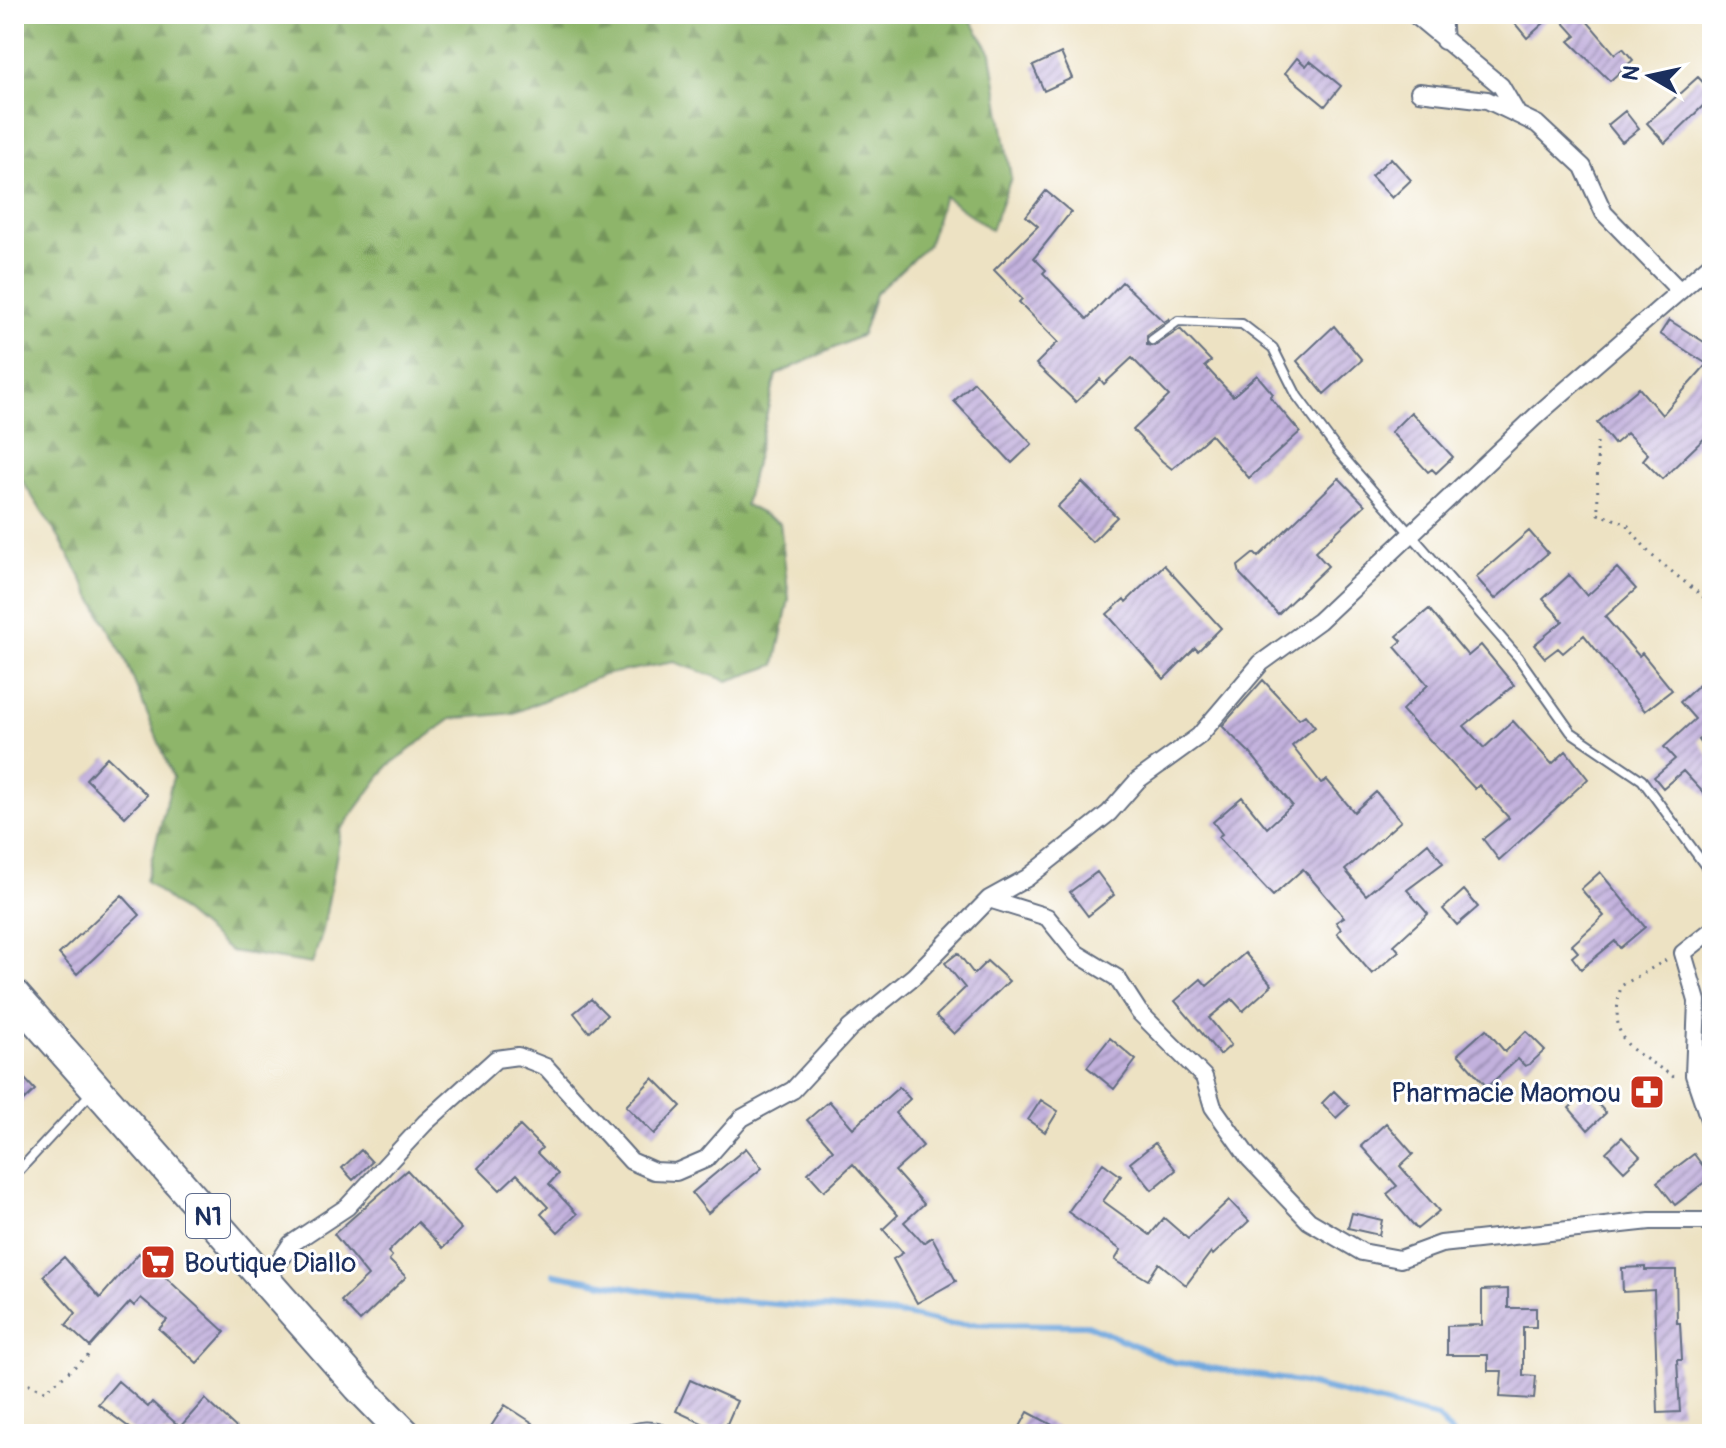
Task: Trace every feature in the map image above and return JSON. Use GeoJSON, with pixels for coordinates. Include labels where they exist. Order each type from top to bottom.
{"type":"FeatureCollection","features":[{"type":"Feature","properties":{"kind":"highway","name":"N1"},"geometry":{"type":"LineString","coordinates":[[14,995],[266,1282],[405,1434]]}},
{"type":"Feature","properties":{"kind":"street"},"geometry":{"type":"LineString","coordinates":[[1414,14],[1501,86],[1518,115]]}},
{"type":"Feature","properties":{"kind":"street"},"geometry":{"type":"LineString","coordinates":[[1442,14],[1444,41]]}},
{"type":"Feature","properties":{"kind":"street"},"geometry":{"type":"LineString","coordinates":[[1419,92],[1487,100],[1537,124],[1583,167],[1604,213],[1680,291]]}},
{"type":"Feature","properties":{"kind":"street"},"geometry":{"type":"LineString","coordinates":[[266,1282],[291,1244],[347,1207],[425,1123],[496,1059],[518,1056],[546,1067],[631,1161],[654,1171],[676,1172],[706,1159],[742,1118],[793,1090],[850,1028],[914,976],[989,899],[1027,878],[1109,813],[1138,780],[1199,736],[1261,663],[1319,621],[1537,415],[1712,263]]}},
{"type":"Feature","properties":{"kind":"street"},"geometry":{"type":"LineString","coordinates":[[989,899],[1047,917],[1076,953],[1117,978],[1139,1012],[1204,1077],[1213,1107],[1249,1158],[1309,1221],[1362,1252],[1400,1259],[1441,1244],[1624,1223],[1712,1221]]}},
{"type":"Feature","properties":{"kind":"street"},"geometry":{"type":"LineString","coordinates":[[1712,930],[1683,953],[1697,1001],[1694,1075],[1697,1093],[1712,1128]]}},
{"type":"Feature","properties":{"kind":"lane"},"geometry":{"type":"LineString","coordinates":[[1152,340],[1178,321],[1242,324],[1273,348],[1297,396],[1330,440],[1518,657],[1571,732],[1642,780],[1712,875]]}},
{"type":"Feature","properties":{"kind":"lane"},"geometry":{"type":"LineString","coordinates":[[14,1176],[95,1089]]}},
{"type":"Feature","properties":{"kind":"lane"},"geometry":{"type":"LineString","coordinates":[[618,1434],[640,1425],[661,1427],[673,1434]]}},
{"type":"Feature","properties":{"kind":"path"},"geometry":{"type":"LineString","coordinates":[[1597,442],[1598,514],[1626,523],[1650,554],[1712,604]]}},
{"type":"Feature","properties":{"kind":"path"},"geometry":{"type":"LineString","coordinates":[[1683,953],[1621,986],[1614,1016],[1623,1041],[1697,1093]]}},
{"type":"Feature","properties":{"kind":"path"},"geometry":{"type":"LineString","coordinates":[[14,1377],[45,1391],[89,1355]]}},
{"type":"Feature","properties":{"kind":"green space"},"geometry":{"type":"Polygon","coordinates":[[[14,14],[967,14],[991,53],[1011,178],[991,230],[944,196],[928,245],[875,294],[862,335],[776,375],[745,505],[780,523],[789,599],[775,665],[728,681],[674,662],[603,675],[514,713],[451,719],[388,766],[341,830],[323,930],[312,964],[230,951],[146,881],[173,777],[125,659],[61,541],[14,468],[14,14]]]}},
{"type":"Feature","properties":{"kind":"building"},"geometry":{"type":"Polygon","coordinates":[[[1507,14],[1554,14],[1527,38],[1507,14]]]}},
{"type":"Feature","properties":{"kind":"building"},"geometry":{"type":"Polygon","coordinates":[[[1556,14],[1581,14],[1615,54],[1623,48],[1633,60],[1610,81],[1569,41],[1576,36],[1556,14]]]}},
{"type":"Feature","properties":{"kind":"building"},"geometry":{"type":"Polygon","coordinates":[[[1061,53],[1072,78],[1044,91],[1033,66],[1061,53]]]}},
{"type":"Feature","properties":{"kind":"building"},"geometry":{"type":"Polygon","coordinates":[[[1297,58],[1306,66],[1310,61],[1341,86],[1325,106],[1285,73],[1297,58]]]}},
{"type":"Feature","properties":{"kind":"building"},"geometry":{"type":"Polygon","coordinates":[[[1698,77],[1712,92],[1712,97],[1665,143],[1647,123],[1698,77]]]}},
{"type":"Feature","properties":{"kind":"building"},"geometry":{"type":"Polygon","coordinates":[[[1625,111],[1639,129],[1622,142],[1608,125],[1625,111]]]}},
{"type":"Feature","properties":{"kind":"building"},"geometry":{"type":"Polygon","coordinates":[[[1391,158],[1411,180],[1392,198],[1371,176],[1391,158]]]}},
{"type":"Feature","properties":{"kind":"building"},"geometry":{"type":"Polygon","coordinates":[[[1046,191],[1071,212],[1034,258],[1046,270],[1043,273],[1087,319],[1122,282],[1164,322],[1170,318],[1147,335],[1147,345],[1155,346],[1180,329],[1211,361],[1205,366],[1233,396],[1257,375],[1273,394],[1270,397],[1300,432],[1249,478],[1211,435],[1172,469],[1162,461],[1133,430],[1169,396],[1132,358],[1104,384],[1100,379],[1076,402],[1036,364],[1058,342],[1019,302],[1022,299],[994,270],[1038,226],[1026,216],[1046,191]]]}},
{"type":"Feature","properties":{"kind":"building"},"geometry":{"type":"Polygon","coordinates":[[[1669,320],[1712,347],[1707,364],[1660,334],[1669,320]]]}},
{"type":"Feature","properties":{"kind":"building"},"geometry":{"type":"Polygon","coordinates":[[[1334,326],[1362,360],[1324,394],[1297,361],[1334,326]]]}},
{"type":"Feature","properties":{"kind":"building"},"geometry":{"type":"Polygon","coordinates":[[[1712,358],[1712,431],[1662,479],[1643,460],[1648,454],[1627,433],[1614,444],[1597,423],[1639,388],[1662,415],[1712,358]]]}},
{"type":"Feature","properties":{"kind":"building"},"geometry":{"type":"Polygon","coordinates":[[[974,382],[1032,444],[1012,463],[954,401],[974,382]]]}},
{"type":"Feature","properties":{"kind":"building"},"geometry":{"type":"Polygon","coordinates":[[[1411,412],[1453,457],[1436,473],[1432,469],[1428,472],[1391,432],[1411,412]]]}},
{"type":"Feature","properties":{"kind":"building"},"geometry":{"type":"Polygon","coordinates":[[[1339,478],[1365,505],[1315,552],[1328,566],[1278,614],[1240,574],[1238,566],[1254,553],[1258,557],[1339,478]]]}},
{"type":"Feature","properties":{"kind":"building"},"geometry":{"type":"Polygon","coordinates":[[[1082,482],[1117,517],[1092,542],[1057,507],[1082,482]]]}},
{"type":"Feature","properties":{"kind":"building"},"geometry":{"type":"Polygon","coordinates":[[[1529,531],[1548,553],[1495,599],[1476,577],[1529,531]]]}},
{"type":"Feature","properties":{"kind":"building"},"geometry":{"type":"Polygon","coordinates":[[[1164,565],[1221,628],[1198,651],[1195,648],[1164,679],[1107,614],[1124,599],[1126,602],[1164,565]]]}},
{"type":"Feature","properties":{"kind":"building"},"geometry":{"type":"Polygon","coordinates":[[[1617,568],[1636,589],[1605,617],[1639,656],[1642,653],[1672,690],[1645,711],[1584,635],[1563,653],[1558,648],[1545,658],[1534,645],[1563,621],[1543,599],[1569,575],[1587,596],[1617,568]]]}},
{"type":"Feature","properties":{"kind":"building"},"geometry":{"type":"Polygon","coordinates":[[[1429,609],[1468,656],[1481,645],[1514,685],[1464,726],[1484,748],[1513,721],[1552,764],[1566,751],[1588,779],[1499,860],[1483,839],[1509,818],[1479,785],[1475,789],[1402,710],[1428,685],[1395,647],[1402,641],[1397,636],[1429,609]]]}},
{"type":"Feature","properties":{"kind":"building"},"geometry":{"type":"Polygon","coordinates":[[[1712,673],[1712,728],[1698,740],[1712,761],[1712,802],[1683,771],[1663,788],[1654,777],[1675,759],[1664,747],[1695,719],[1680,702],[1712,673]]]}},
{"type":"Feature","properties":{"kind":"building"},"geometry":{"type":"Polygon","coordinates":[[[1263,680],[1299,719],[1305,715],[1315,727],[1292,746],[1321,783],[1327,780],[1354,812],[1376,792],[1401,821],[1345,870],[1366,895],[1428,843],[1443,863],[1407,890],[1428,914],[1394,945],[1399,951],[1372,974],[1337,933],[1341,929],[1336,922],[1344,917],[1303,869],[1273,896],[1218,837],[1222,834],[1213,822],[1242,797],[1267,828],[1292,805],[1251,754],[1222,726],[1263,680]]]}},
{"type":"Feature","properties":{"kind":"building"},"geometry":{"type":"Polygon","coordinates":[[[107,757],[147,795],[125,817],[86,779],[107,757]]]}},
{"type":"Feature","properties":{"kind":"building"},"geometry":{"type":"Polygon","coordinates":[[[1097,872],[1114,895],[1088,916],[1070,892],[1097,872]]]}},
{"type":"Feature","properties":{"kind":"building"},"geometry":{"type":"Polygon","coordinates":[[[1600,872],[1645,927],[1620,948],[1615,941],[1581,969],[1572,957],[1578,952],[1572,945],[1604,916],[1581,889],[1600,872]]]}},
{"type":"Feature","properties":{"kind":"building"},"geometry":{"type":"Polygon","coordinates":[[[1464,890],[1478,907],[1457,925],[1443,909],[1464,890]]]}},
{"type":"Feature","properties":{"kind":"building"},"geometry":{"type":"Polygon","coordinates":[[[122,895],[140,915],[77,974],[59,954],[122,895]]]}},
{"type":"Feature","properties":{"kind":"building"},"geometry":{"type":"Polygon","coordinates":[[[958,953],[974,974],[987,961],[1009,981],[954,1034],[936,1016],[965,988],[945,963],[958,953]]]}},
{"type":"Feature","properties":{"kind":"building"},"geometry":{"type":"Polygon","coordinates":[[[1245,953],[1272,985],[1243,1011],[1232,999],[1209,1018],[1231,1045],[1220,1055],[1175,1001],[1201,979],[1207,986],[1245,953]]]}},
{"type":"Feature","properties":{"kind":"building"},"geometry":{"type":"Polygon","coordinates":[[[591,999],[607,1015],[589,1032],[574,1013],[591,999]]]}},
{"type":"Feature","properties":{"kind":"building"},"geometry":{"type":"Polygon","coordinates":[[[1486,1029],[1505,1052],[1526,1031],[1545,1050],[1525,1066],[1518,1059],[1487,1087],[1458,1054],[1486,1029]]]}},
{"type":"Feature","properties":{"kind":"building"},"geometry":{"type":"Polygon","coordinates":[[[1110,1038],[1136,1060],[1114,1089],[1087,1067],[1110,1038]]]}},
{"type":"Feature","properties":{"kind":"building"},"geometry":{"type":"Polygon","coordinates":[[[14,1067],[35,1090],[14,1110],[14,1067]]]}},
{"type":"Feature","properties":{"kind":"building"},"geometry":{"type":"Polygon","coordinates":[[[653,1078],[681,1106],[654,1134],[626,1106],[653,1078]]]}},
{"type":"Feature","properties":{"kind":"building"},"geometry":{"type":"Polygon","coordinates":[[[899,1087],[910,1099],[895,1113],[923,1146],[895,1171],[924,1204],[904,1222],[923,1243],[932,1237],[956,1281],[917,1303],[893,1259],[903,1253],[883,1229],[898,1215],[853,1164],[824,1191],[808,1173],[833,1150],[807,1120],[829,1101],[853,1128],[899,1087]]]}},
{"type":"Feature","properties":{"kind":"building"},"geometry":{"type":"Polygon","coordinates":[[[1334,1091],[1349,1106],[1336,1118],[1322,1103],[1334,1091]]]}},
{"type":"Feature","properties":{"kind":"building"},"geometry":{"type":"Polygon","coordinates":[[[1587,1092],[1606,1113],[1588,1130],[1569,1108],[1587,1092]]]}},
{"type":"Feature","properties":{"kind":"building"},"geometry":{"type":"Polygon","coordinates":[[[1041,1100],[1058,1111],[1045,1132],[1028,1120],[1041,1100]]]}},
{"type":"Feature","properties":{"kind":"building"},"geometry":{"type":"Polygon","coordinates":[[[1386,1123],[1413,1154],[1400,1166],[1439,1211],[1417,1229],[1387,1194],[1397,1186],[1361,1146],[1386,1123]]]}},
{"type":"Feature","properties":{"kind":"building"},"geometry":{"type":"Polygon","coordinates":[[[520,1126],[542,1148],[537,1153],[558,1174],[549,1184],[577,1214],[558,1232],[541,1214],[548,1207],[517,1174],[500,1190],[478,1168],[520,1126]]]}},
{"type":"Feature","properties":{"kind":"building"},"geometry":{"type":"Polygon","coordinates":[[[1622,1137],[1640,1156],[1624,1171],[1606,1152],[1622,1137]]]}},
{"type":"Feature","properties":{"kind":"building"},"geometry":{"type":"Polygon","coordinates":[[[1155,1143],[1176,1170],[1152,1190],[1130,1163],[1155,1143]]]}},
{"type":"Feature","properties":{"kind":"building"},"geometry":{"type":"Polygon","coordinates":[[[746,1148],[762,1168],[708,1213],[692,1193],[746,1148]]]}},
{"type":"Feature","properties":{"kind":"building"},"geometry":{"type":"Polygon","coordinates":[[[361,1150],[372,1162],[353,1180],[342,1168],[361,1150]]]}},
{"type":"Feature","properties":{"kind":"building"},"geometry":{"type":"Polygon","coordinates":[[[1694,1154],[1711,1177],[1675,1205],[1657,1182],[1694,1154]]]}},
{"type":"Feature","properties":{"kind":"building"},"geometry":{"type":"Polygon","coordinates":[[[1103,1163],[1121,1176],[1103,1201],[1150,1235],[1164,1218],[1188,1239],[1229,1200],[1249,1221],[1213,1255],[1211,1252],[1186,1285],[1159,1263],[1148,1280],[1115,1260],[1121,1250],[1068,1212],[1103,1163]]]}},
{"type":"Feature","properties":{"kind":"building"},"geometry":{"type":"Polygon","coordinates":[[[407,1170],[462,1229],[443,1248],[418,1222],[388,1252],[392,1256],[389,1260],[406,1277],[360,1321],[341,1301],[368,1276],[334,1234],[407,1170]]]}},
{"type":"Feature","properties":{"kind":"building"},"geometry":{"type":"Polygon","coordinates":[[[1352,1213],[1382,1220],[1379,1235],[1348,1228],[1352,1213]]]}},
{"type":"Feature","properties":{"kind":"building"},"geometry":{"type":"Polygon","coordinates":[[[139,1253],[225,1332],[197,1363],[159,1329],[167,1320],[141,1298],[134,1306],[130,1302],[90,1347],[66,1325],[76,1313],[43,1276],[64,1257],[100,1298],[139,1253]]]}},
{"type":"Feature","properties":{"kind":"building"},"geometry":{"type":"Polygon","coordinates":[[[1645,1267],[1645,1270],[1676,1270],[1677,1323],[1680,1323],[1682,1360],[1677,1360],[1680,1412],[1658,1413],[1654,1290],[1623,1292],[1622,1268],[1645,1267]]]}},
{"type":"Feature","properties":{"kind":"building"},"geometry":{"type":"Polygon","coordinates":[[[1508,1289],[1508,1308],[1536,1308],[1536,1327],[1523,1327],[1523,1375],[1536,1376],[1534,1399],[1500,1397],[1502,1371],[1488,1371],[1488,1355],[1447,1355],[1447,1326],[1482,1325],[1482,1290],[1508,1289]]]}},
{"type":"Feature","properties":{"kind":"building"},"geometry":{"type":"Polygon","coordinates":[[[690,1380],[737,1401],[723,1433],[676,1411],[690,1380]]]}},
{"type":"Feature","properties":{"kind":"building"},"geometry":{"type":"Polygon","coordinates":[[[118,1381],[148,1407],[152,1402],[180,1427],[205,1399],[243,1434],[138,1434],[98,1404],[118,1381]]]}},
{"type":"Feature","properties":{"kind":"building"},"geometry":{"type":"Polygon","coordinates":[[[505,1405],[533,1423],[526,1434],[486,1434],[505,1405]]]}},
{"type":"Feature","properties":{"kind":"building"},"geometry":{"type":"Polygon","coordinates":[[[1028,1412],[1069,1434],[1016,1434],[1028,1412]]]}},
{"type":"Feature","properties":{"kind":"waterway"},"geometry":{"type":"LineString","coordinates":[[554,1274],[671,1295],[906,1315],[948,1324],[1088,1325],[1173,1362],[1299,1382],[1437,1417],[1452,1434]]}},
{"type":"Feature","properties":{"kind":"place","name":"Pharmacie Maomou"},"geometry":{"type":"Point","coordinates":[1647,1092]}},
{"type":"Feature","properties":{"kind":"place","name":"Boutique Diallo"},"geometry":{"type":"Point","coordinates":[158,1262]}}]}
